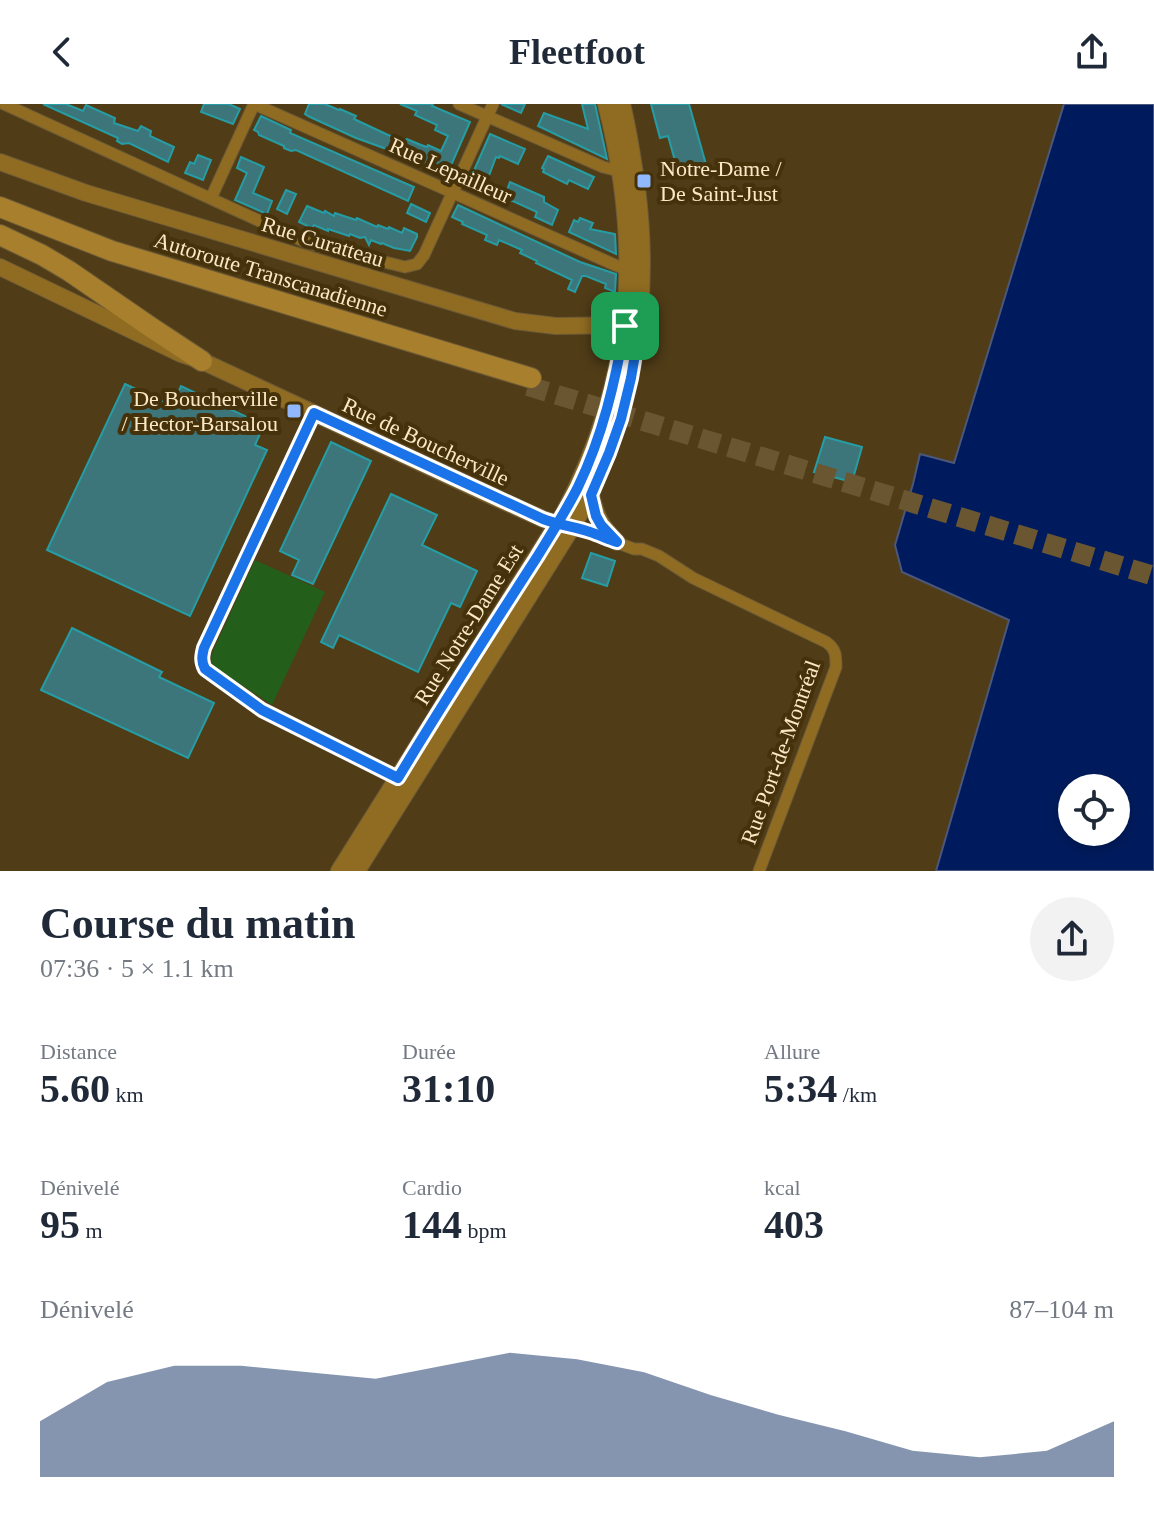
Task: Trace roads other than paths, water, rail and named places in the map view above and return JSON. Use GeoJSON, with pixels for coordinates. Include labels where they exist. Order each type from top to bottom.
{"type":"FeatureCollection","features":[{"type":"Feature","properties":{"kind":"highway"},"geometry":{"type":"LineString","coordinates":[[0,198],[92,244]]}},
{"type":"Feature","properties":{"kind":"highway","name":"Autoroute Transcanadienne"},"geometry":{"type":"LineString","coordinates":[[0,207],[92,244],[530,382],[132,267],[0,221]]}},
{"type":"Feature","properties":{"kind":"highway"},"geometry":{"type":"LineString","coordinates":[[0,235],[69,271],[202,361]]}},
{"type":"Feature","properties":{"kind":"main road","name":"Rue Notre-Dame Est"},"geometry":{"type":"LineString","coordinates":[[564,527],[603,423],[632,325],[642,252],[628,172],[606,104]]}},
{"type":"Feature","properties":{"kind":"main road","name":"Rue Notre-Dame Est"},"geometry":{"type":"LineString","coordinates":[[339,871],[404,781],[564,527],[591,495],[609,453],[631,378],[632,325],[626,226],[628,130],[622,104]]}},
{"type":"Feature","properties":{"kind":"main road","name":"Rue Curatteau"},"geometry":{"type":"LineString","coordinates":[[0,162],[86,193],[515,321],[556,326],[632,325]]}},
{"type":"Feature","properties":{"kind":"main road","name":"Rue de Boucherville"},"geometry":{"type":"LineString","coordinates":[[0,267],[170,349],[564,527]]}},
{"type":"Feature","properties":{"kind":"main road"},"geometry":{"type":"LineString","coordinates":[[591,495],[596,516],[617,542]]}},
{"type":"Feature","properties":{"kind":"main road","name":"Rue Notre-Dame Est"},"geometry":{"type":"LineString","coordinates":[[357,871],[404,781]]}},
{"type":"Feature","properties":{"kind":"street","name":"Rue Curatteau"},"geometry":{"type":"LineString","coordinates":[[4,104],[310,244],[397,266],[413,266],[424,255],[453,193]]}},
{"type":"Feature","properties":{"kind":"street"},"geometry":{"type":"LineString","coordinates":[[211,198],[254,104]]}},
{"type":"Feature","properties":{"kind":"street","name":"Rue Lepailleur"},"geometry":{"type":"LineString","coordinates":[[254,104],[620,267],[627,271],[628,276]]}},
{"type":"Feature","properties":{"kind":"street"},"geometry":{"type":"LineString","coordinates":[[459,104],[603,167],[628,172]]}},
{"type":"Feature","properties":{"kind":"street"},"geometry":{"type":"LineString","coordinates":[[453,193],[493,104]]}},
{"type":"Feature","properties":{"kind":"street"},"geometry":{"type":"LineString","coordinates":[[314,413],[204,648],[202,663],[211,675],[262,710],[404,781]]}},
{"type":"Feature","properties":{"kind":"street","name":"Rue de Boucherville"},"geometry":{"type":"LineString","coordinates":[[564,527],[589,532],[659,556],[693,578],[833,647]]}},
{"type":"Feature","properties":{"kind":"street","name":"Rue Port-de-Montréal"},"geometry":{"type":"LineString","coordinates":[[759,871],[835,669],[836,653],[833,647]]}},
{"type":"Feature","properties":{"kind":"tunnel"},"geometry":{"type":"LineString","coordinates":[[528,386],[1154,576]]}},
{"type":"Feature","properties":{"kind":"place","name":"Notre-Dame / De Saint-Just"},"geometry":{"type":"Point","coordinates":[644,181]}},
{"type":"Feature","properties":{"kind":"place","name":"De Boucherville / Hector-Barsalou"},"geometry":{"type":"Point","coordinates":[294,411]}}]}
